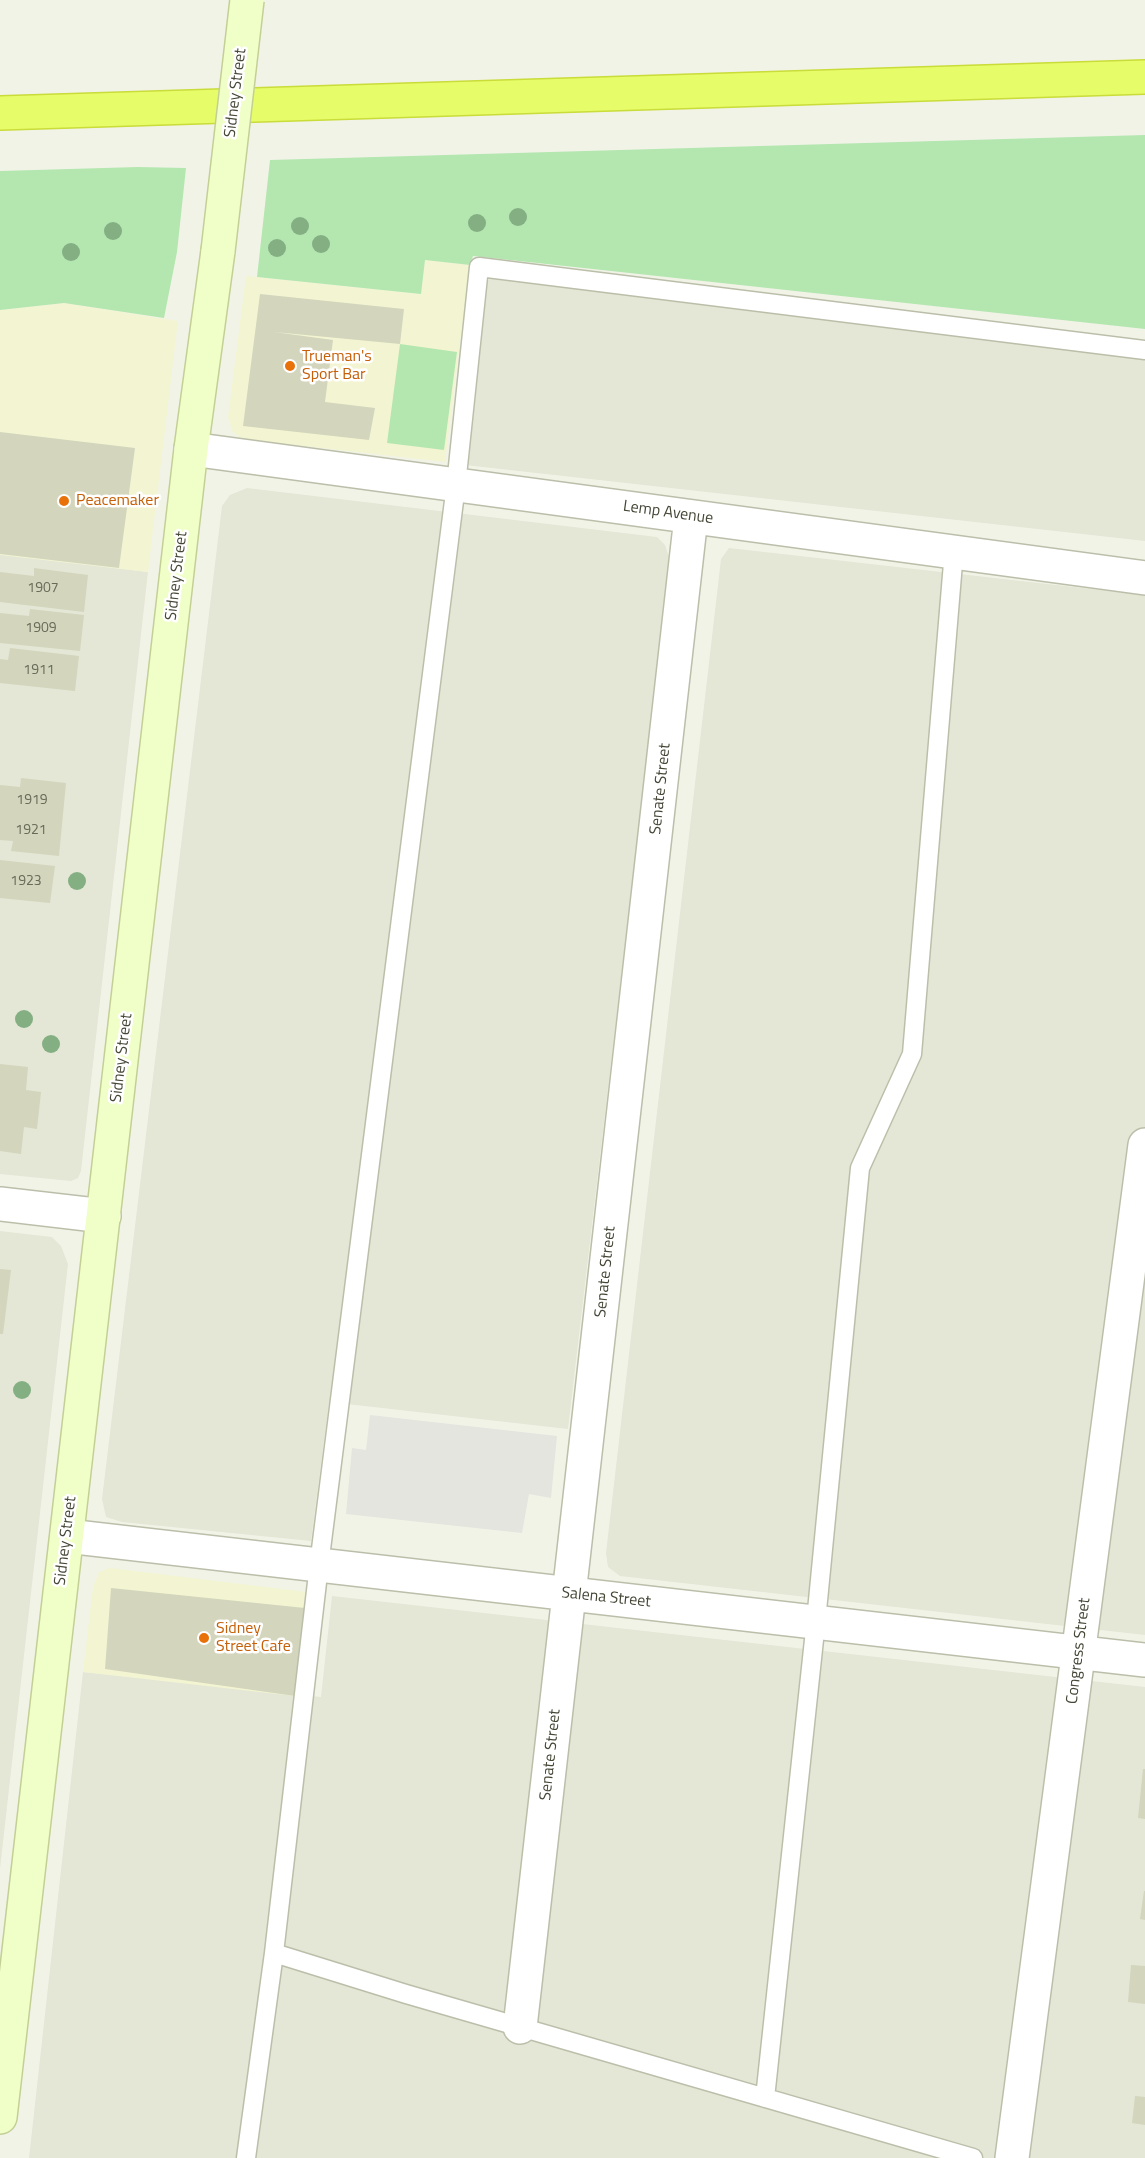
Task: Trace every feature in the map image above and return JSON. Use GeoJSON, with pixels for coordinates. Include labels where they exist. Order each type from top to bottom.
{"type":"FeatureCollection","features":[{"type":"Feature","properties":{"kind":"highway"},"geometry":{"type":"LineString","coordinates":[[0,113],[1145,77]]}},
{"type":"Feature","properties":{"kind":"street","name":"Sidney Street"},"geometry":{"type":"LineString","coordinates":[[0,2117],[191,449],[218,251],[247,0]]}},
{"type":"Feature","properties":{"kind":"street","name":"Lemp Avenue"},"geometry":{"type":"LineString","coordinates":[[191,449],[1145,578]]}},
{"type":"Feature","properties":{"kind":"street","name":"Senate Street"},"geometry":{"type":"LineString","coordinates":[[520,2027],[691,517]]}},
{"type":"Feature","properties":{"kind":"street","name":"Congress Street"},"geometry":{"type":"LineString","coordinates":[[1012,2158],[1145,1145]]}},
{"type":"Feature","properties":{"kind":"street"},"geometry":{"type":"LineString","coordinates":[[0,1203],[104,1216]]}},
{"type":"Feature","properties":{"kind":"street","name":"Salena Street"},"geometry":{"type":"LineString","coordinates":[[67,1536],[1145,1660]]}},
{"type":"Feature","properties":{"kind":"lane"},"geometry":{"type":"LineString","coordinates":[[246,2158],[274,1953],[319,1565],[456,485],[479,267],[1145,350]]}},
{"type":"Feature","properties":{"kind":"lane"},"geometry":{"type":"LineString","coordinates":[[765,2098],[816,1621],[860,1168],[912,1054],[954,551]]}},
{"type":"Feature","properties":{"kind":"lane"},"geometry":{"type":"LineString","coordinates":[[274,1953],[973,2158]]}},
{"type":"Feature","properties":{"kind":"shaded area"},"geometry":{"type":"Polygon","coordinates":[[[425,260],[470,265],[445,462],[251,440],[239,437],[232,431],[228,417],[246,276],[421,294],[425,260]]]}},
{"type":"Feature","properties":{"kind":"shaded area"},"geometry":{"type":"Polygon","coordinates":[[[491,278],[1145,356],[1145,541],[465,465],[485,283],[491,278]]]}},
{"type":"Feature","properties":{"kind":"shaded area"},"geometry":{"type":"Polygon","coordinates":[[[64,303],[178,321],[148,572],[0,555],[0,310],[64,303]]]}},
{"type":"Feature","properties":{"kind":"shaded area"},"geometry":{"type":"Polygon","coordinates":[[[247,488],[657,537],[665,545],[670,560],[568,1429],[329,1402],[311,1541],[122,1522],[106,1517],[102,1499],[222,506],[230,495],[247,488]]]}},
{"type":"Feature","properties":{"kind":"shaded area"},"geometry":{"type":"Polygon","coordinates":[[[729,548],[1145,595],[1145,1635],[620,1576],[608,1567],[606,1553],[721,559],[729,548]]]}},
{"type":"Feature","properties":{"kind":"shaded area"},"geometry":{"type":"Polygon","coordinates":[[[0,554],[148,572],[81,1171],[78,1178],[71,1181],[0,1174],[0,554]]]}},
{"type":"Feature","properties":{"kind":"shaded area"},"geometry":{"type":"Polygon","coordinates":[[[0,1231],[52,1237],[61,1246],[68,1264],[0,1869],[0,1231]]]}},
{"type":"Feature","properties":{"kind":"shaded area"},"geometry":{"type":"Polygon","coordinates":[[[370,1415],[557,1436],[551,1498],[529,1494],[522,1533],[346,1514],[352,1448],[366,1450],[370,1415]]]}},
{"type":"Feature","properties":{"kind":"shaded area","name":"Sidney Street Cafe"},"geometry":{"type":"Polygon","coordinates":[[[110,1568],[307,1592],[295,1696],[83,1672],[93,1587],[99,1572],[110,1568]]]}},
{"type":"Feature","properties":{"kind":"shaded area"},"geometry":{"type":"Polygon","coordinates":[[[332,1596],[1145,1687],[1145,2158],[29,2158],[83,1672],[321,1697],[332,1596]]]}},
{"type":"Feature","properties":{"kind":"green space"},"geometry":{"type":"Polygon","coordinates":[[[1145,135],[1145,329],[473,256],[470,265],[425,260],[421,294],[257,277],[270,160],[1145,135]]]}},
{"type":"Feature","properties":{"kind":"green space"},"geometry":{"type":"Polygon","coordinates":[[[186,168],[177,252],[164,318],[64,303],[0,310],[0,171],[186,168]]]}},
{"type":"Feature","properties":{"kind":"green space"},"geometry":{"type":"Polygon","coordinates":[[[400,344],[457,352],[444,450],[387,443],[400,344]]]}},
{"type":"Feature","properties":{"kind":"building"},"geometry":{"type":"Polygon","coordinates":[[[260,294],[404,309],[400,344],[274,332],[333,340],[325,402],[375,408],[369,440],[243,426],[260,294]]]}},
{"type":"Feature","properties":{"kind":"building","name":"Peacemaker"},"geometry":{"type":"Polygon","coordinates":[[[0,432],[135,448],[119,568],[0,554],[0,432]]]}},
{"type":"Feature","properties":{"kind":"building"},"geometry":{"type":"Polygon","coordinates":[[[34,568],[88,575],[84,612],[0,602],[0,572],[34,576],[34,568]]]}},
{"type":"Feature","properties":{"kind":"building"},"geometry":{"type":"Polygon","coordinates":[[[30,609],[84,615],[80,651],[0,643],[0,613],[29,616],[30,609]]]}},
{"type":"Feature","properties":{"kind":"building"},"geometry":{"type":"Polygon","coordinates":[[[10,648],[79,656],[75,691],[0,683],[0,659],[8,660],[10,648]]]}},
{"type":"Feature","properties":{"kind":"building"},"geometry":{"type":"Polygon","coordinates":[[[21,778],[66,783],[59,856],[11,851],[13,841],[0,840],[0,785],[20,787],[21,778]]]}},
{"type":"Feature","properties":{"kind":"building"},"geometry":{"type":"Polygon","coordinates":[[[0,860],[55,866],[50,903],[0,898],[0,860]]]}},
{"type":"Feature","properties":{"kind":"building"},"geometry":{"type":"Polygon","coordinates":[[[0,1064],[28,1067],[26,1090],[41,1092],[37,1129],[24,1127],[21,1154],[0,1151],[0,1064]]]}},
{"type":"Feature","properties":{"kind":"building"},"geometry":{"type":"Polygon","coordinates":[[[0,1269],[11,1270],[3,1334],[0,1334],[0,1269]]]}},
{"type":"Feature","properties":{"kind":"building","name":"Sidney Street Cafe"},"geometry":{"type":"Polygon","coordinates":[[[111,1588],[305,1608],[295,1696],[105,1669],[111,1588]]]}},
{"type":"Feature","properties":{"kind":"building"},"geometry":{"type":"Polygon","coordinates":[[[1143,1769],[1145,1769],[1145,1819],[1138,1818],[1143,1769]]]}},
{"type":"Feature","properties":{"kind":"building"},"geometry":{"type":"Polygon","coordinates":[[[1145,1891],[1145,1920],[1140,1919],[1145,1891]]]}},
{"type":"Feature","properties":{"kind":"building"},"geometry":{"type":"Polygon","coordinates":[[[1131,1965],[1145,1966],[1145,2004],[1128,2002],[1131,1965]]]}},
{"type":"Feature","properties":{"kind":"building"},"geometry":{"type":"Polygon","coordinates":[[[1135,2096],[1145,2097],[1145,2125],[1132,2123],[1135,2096]]]}},
{"type":"Feature","properties":{"kind":"place","name":"Trueman's Sport Bar"},"geometry":{"type":"Point","coordinates":[290,366]}},
{"type":"Feature","properties":{"kind":"place","name":"Peacemaker"},"geometry":{"type":"Point","coordinates":[64,501]}},
{"type":"Feature","properties":{"kind":"place","name":"Sidney Street Cafe"},"geometry":{"type":"Point","coordinates":[204,1638]}}]}
